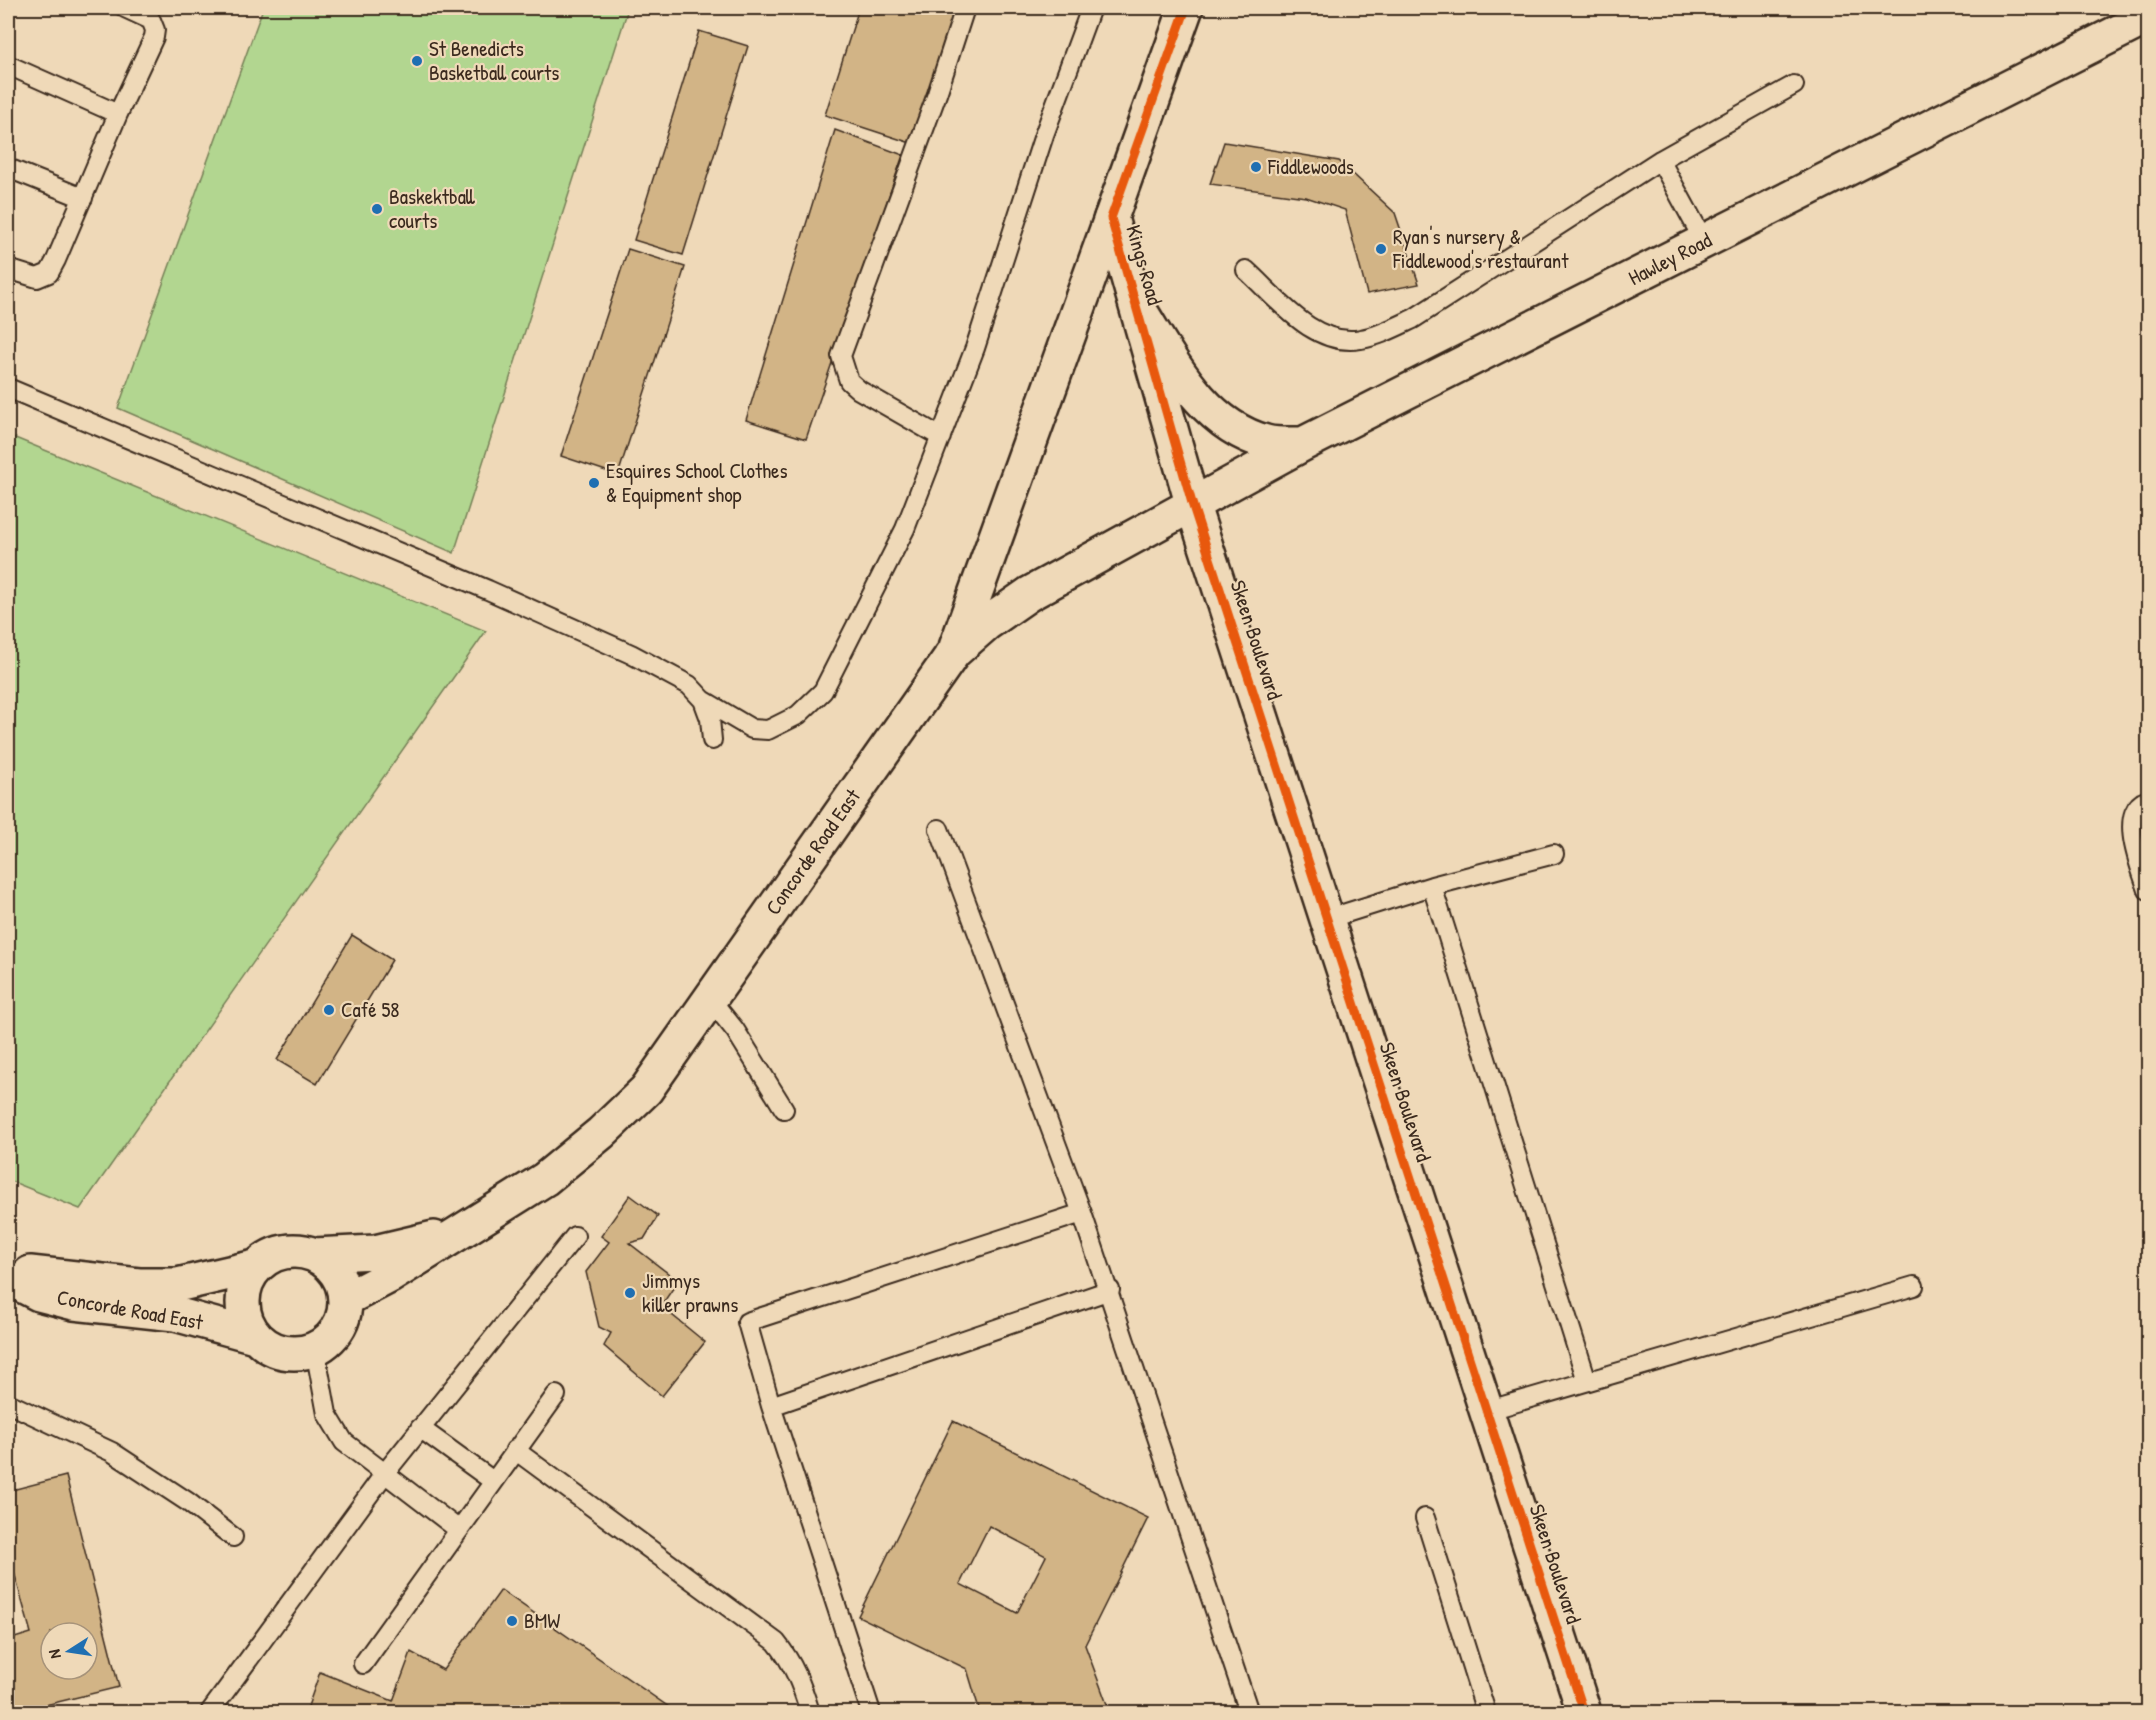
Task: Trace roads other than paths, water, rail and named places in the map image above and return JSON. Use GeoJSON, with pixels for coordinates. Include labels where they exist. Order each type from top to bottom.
{"type":"FeatureCollection","features":[{"type":"Feature","properties":{"kind":"main road","name":"Kings Road"},"geometry":{"type":"LineString","coordinates":[[1185,8],[1112,218],[1192,503]]}},
{"type":"Feature","properties":{"kind":"main road","name":"Hawley Road"},"geometry":{"type":"LineString","coordinates":[[1192,503],[1303,444],[2148,17]]}},
{"type":"Feature","properties":{"kind":"main road"},"geometry":{"type":"LineString","coordinates":[[954,652],[1112,218]]}},
{"type":"Feature","properties":{"kind":"main road"},"geometry":{"type":"LineString","coordinates":[[1138,308],[1190,387],[1223,422],[1245,435],[1268,443],[1303,444]]}},
{"type":"Feature","properties":{"kind":"main road","name":"Concorde Road East"},"geometry":{"type":"LineString","coordinates":[[346,1299],[460,1233],[545,1179],[601,1134],[646,1090],[954,652],[986,624],[1029,594],[1192,503]]}},
{"type":"Feature","properties":{"kind":"main road","name":"Skeen Boulevard"},"geometry":{"type":"LineString","coordinates":[[1192,503],[1584,1713]]}},
{"type":"Feature","properties":{"kind":"main road","name":"Concorde Road East"},"geometry":{"type":"LineString","coordinates":[[314,1255],[375,1252],[460,1233]]}},
{"type":"Feature","properties":{"kind":"main road"},"geometry":{"type":"LineString","coordinates":[[298,1250],[314,1255],[328,1264],[339,1278],[346,1299],[339,1326],[328,1340],[315,1348],[299,1353],[283,1352],[268,1346],[255,1336],[247,1323],[243,1302],[247,1280],[255,1267],[268,1257],[283,1251],[298,1250]]}},
{"type":"Feature","properties":{"kind":"main road","name":"Concorde Road East"},"geometry":{"type":"LineString","coordinates":[[8,1272],[139,1285],[177,1285],[255,1267]]}},
{"type":"Feature","properties":{"kind":"main road","name":"Concorde Road East"},"geometry":{"type":"LineString","coordinates":[[8,1278],[39,1294],[74,1303],[175,1314],[255,1336]]}},
{"type":"Feature","properties":{"kind":"lane"},"geometry":{"type":"LineString","coordinates":[[8,268],[28,277],[37,278],[49,273],[83,198],[156,30],[151,20],[125,8]]}},
{"type":"Feature","properties":{"kind":"lane"},"geometry":{"type":"LineString","coordinates":[[941,437],[859,390],[849,381],[841,356],[937,94],[965,8]]}},
{"type":"Feature","properties":{"kind":"lane"},"geometry":{"type":"LineString","coordinates":[[8,388],[488,590],[620,649],[689,685],[703,700],[752,729],[768,730],[798,715],[823,691],[905,529],[975,348],[1044,135],[1091,8]]}},
{"type":"Feature","properties":{"kind":"lane"},"geometry":{"type":"LineString","coordinates":[[8,65],[118,114]]}},
{"type":"Feature","properties":{"kind":"lane"},"geometry":{"type":"LineString","coordinates":[[1246,270],[1311,330],[1334,339],[1359,340],[1413,319],[1660,160],[1794,85]]}},
{"type":"Feature","properties":{"kind":"lane"},"geometry":{"type":"LineString","coordinates":[[1660,160],[1704,242]]}},
{"type":"Feature","properties":{"kind":"lane"},"geometry":{"type":"LineString","coordinates":[[8,168],[83,198]]}},
{"type":"Feature","properties":{"kind":"lane"},"geometry":{"type":"LineString","coordinates":[[703,700],[710,718],[712,740]]}},
{"type":"Feature","properties":{"kind":"lane"},"geometry":{"type":"LineString","coordinates":[[2148,800],[2142,802],[2132,816],[2134,849],[2148,890]]}},
{"type":"Feature","properties":{"kind":"lane"},"geometry":{"type":"LineString","coordinates":[[939,829],[1110,1290],[1249,1713]]}},
{"type":"Feature","properties":{"kind":"lane"},"geometry":{"type":"LineString","coordinates":[[1327,919],[1432,886],[1554,854]]}},
{"type":"Feature","properties":{"kind":"lane"},"geometry":{"type":"LineString","coordinates":[[1432,886],[1587,1381]]}},
{"type":"Feature","properties":{"kind":"lane"},"geometry":{"type":"LineString","coordinates":[[710,999],[735,1030],[784,1109]]}},
{"type":"Feature","properties":{"kind":"lane"},"geometry":{"type":"LineString","coordinates":[[871,1713],[771,1406],[747,1322],[1082,1213]]}},
{"type":"Feature","properties":{"kind":"lane"},"geometry":{"type":"LineString","coordinates":[[210,1713],[385,1473],[575,1236]]}},
{"type":"Feature","properties":{"kind":"lane"},"geometry":{"type":"LineString","coordinates":[[1486,1411],[1914,1286]]}},
{"type":"Feature","properties":{"kind":"lane"},"geometry":{"type":"LineString","coordinates":[[771,1406],[1110,1290]]}},
{"type":"Feature","properties":{"kind":"lane"},"geometry":{"type":"LineString","coordinates":[[315,1348],[327,1414],[344,1442],[459,1530]]}},
{"type":"Feature","properties":{"kind":"lane"},"geometry":{"type":"LineString","coordinates":[[363,1664],[556,1395]]}},
{"type":"Feature","properties":{"kind":"lane"},"geometry":{"type":"LineString","coordinates":[[8,1403],[112,1452],[156,1479],[233,1537]]}},
{"type":"Feature","properties":{"kind":"lane"},"geometry":{"type":"LineString","coordinates":[[420,1428],[493,1481]]}},
{"type":"Feature","properties":{"kind":"lane"},"geometry":{"type":"LineString","coordinates":[[515,1450],[776,1642],[789,1658],[802,1683],[810,1713]]}},
{"type":"Feature","properties":{"kind":"lane"},"geometry":{"type":"LineString","coordinates":[[1425,1518],[1486,1713]]}},
{"type":"Feature","properties":{"kind":"place","name":"St Benedicts Basketball courts"},"geometry":{"type":"Point","coordinates":[417,61]}},
{"type":"Feature","properties":{"kind":"place","name":"Fiddlewoods"},"geometry":{"type":"Point","coordinates":[1256,167]}},
{"type":"Feature","properties":{"kind":"place","name":"Baskektball courts"},"geometry":{"type":"Point","coordinates":[377,209]}},
{"type":"Feature","properties":{"kind":"place","name":"Ryan's nursery & Fiddlewood's restaurant"},"geometry":{"type":"Point","coordinates":[1381,249]}},
{"type":"Feature","properties":{"kind":"place","name":"Esquires School Clothes & Equipment shop"},"geometry":{"type":"Point","coordinates":[594,483]}},
{"type":"Feature","properties":{"kind":"place","name":"Café 58"},"geometry":{"type":"Point","coordinates":[329,1010]}},
{"type":"Feature","properties":{"kind":"place","name":"Jimmys killer prawns"},"geometry":{"type":"Point","coordinates":[630,1293]}},
{"type":"Feature","properties":{"kind":"place","name":"BMW"},"geometry":{"type":"Point","coordinates":[512,1621]}}]}
